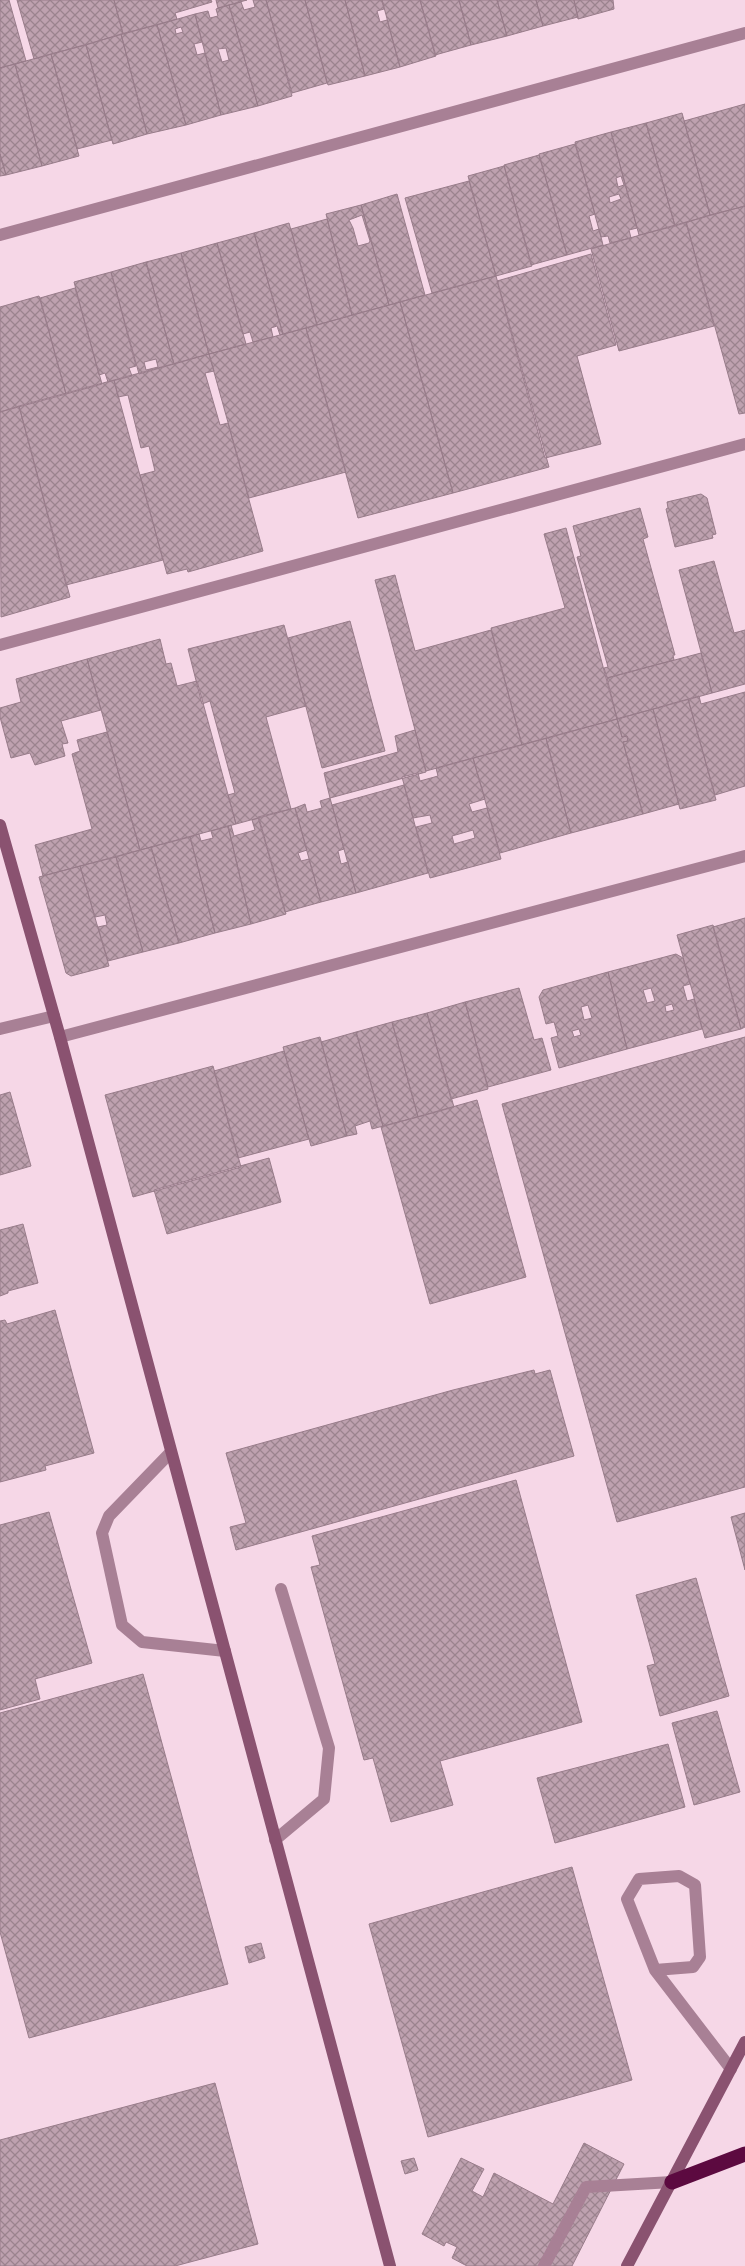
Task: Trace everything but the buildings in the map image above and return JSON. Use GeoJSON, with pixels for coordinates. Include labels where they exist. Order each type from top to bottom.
{"type":"FeatureCollection","features":[{"type":"Feature","properties":{"kind":"highway"},"geometry":{"type":"LineString","coordinates":[[672,2182],[745,2154]]}},
{"type":"Feature","properties":{"kind":"street"},"geometry":{"type":"LineString","coordinates":[[0,235],[745,33]]}},
{"type":"Feature","properties":{"kind":"street"},"geometry":{"type":"LineString","coordinates":[[0,645],[745,444]]}},
{"type":"Feature","properties":{"kind":"street"},"geometry":{"type":"LineString","coordinates":[[0,825],[60,1037],[390,2266]]}},
{"type":"Feature","properties":{"kind":"street"},"geometry":{"type":"LineString","coordinates":[[60,1037],[745,856]]}},
{"type":"Feature","properties":{"kind":"street"},"geometry":{"type":"LineString","coordinates":[[0,1030],[54,1016]]}},
{"type":"Feature","properties":{"kind":"street"},"geometry":{"type":"LineString","coordinates":[[171,1452],[109,1516],[102,1533],[122,1625],[142,1642],[225,1651]]}},
{"type":"Feature","properties":{"kind":"street"},"geometry":{"type":"LineString","coordinates":[[275,1840],[324,1799],[328,1748],[281,1589]]}},
{"type":"Feature","properties":{"kind":"street"},"geometry":{"type":"LineString","coordinates":[[655,1970],[693,1967],[700,1957],[695,1885],[679,1876],[639,1879],[628,1899],[655,1970],[731,2069]]}},
{"type":"Feature","properties":{"kind":"street"},"geometry":{"type":"LineString","coordinates":[[627,2266],[745,2042]]}},
{"type":"Feature","properties":{"kind":"street"},"geometry":{"type":"LineString","coordinates":[[544,2266],[586,2187],[672,2182]]}}]}
